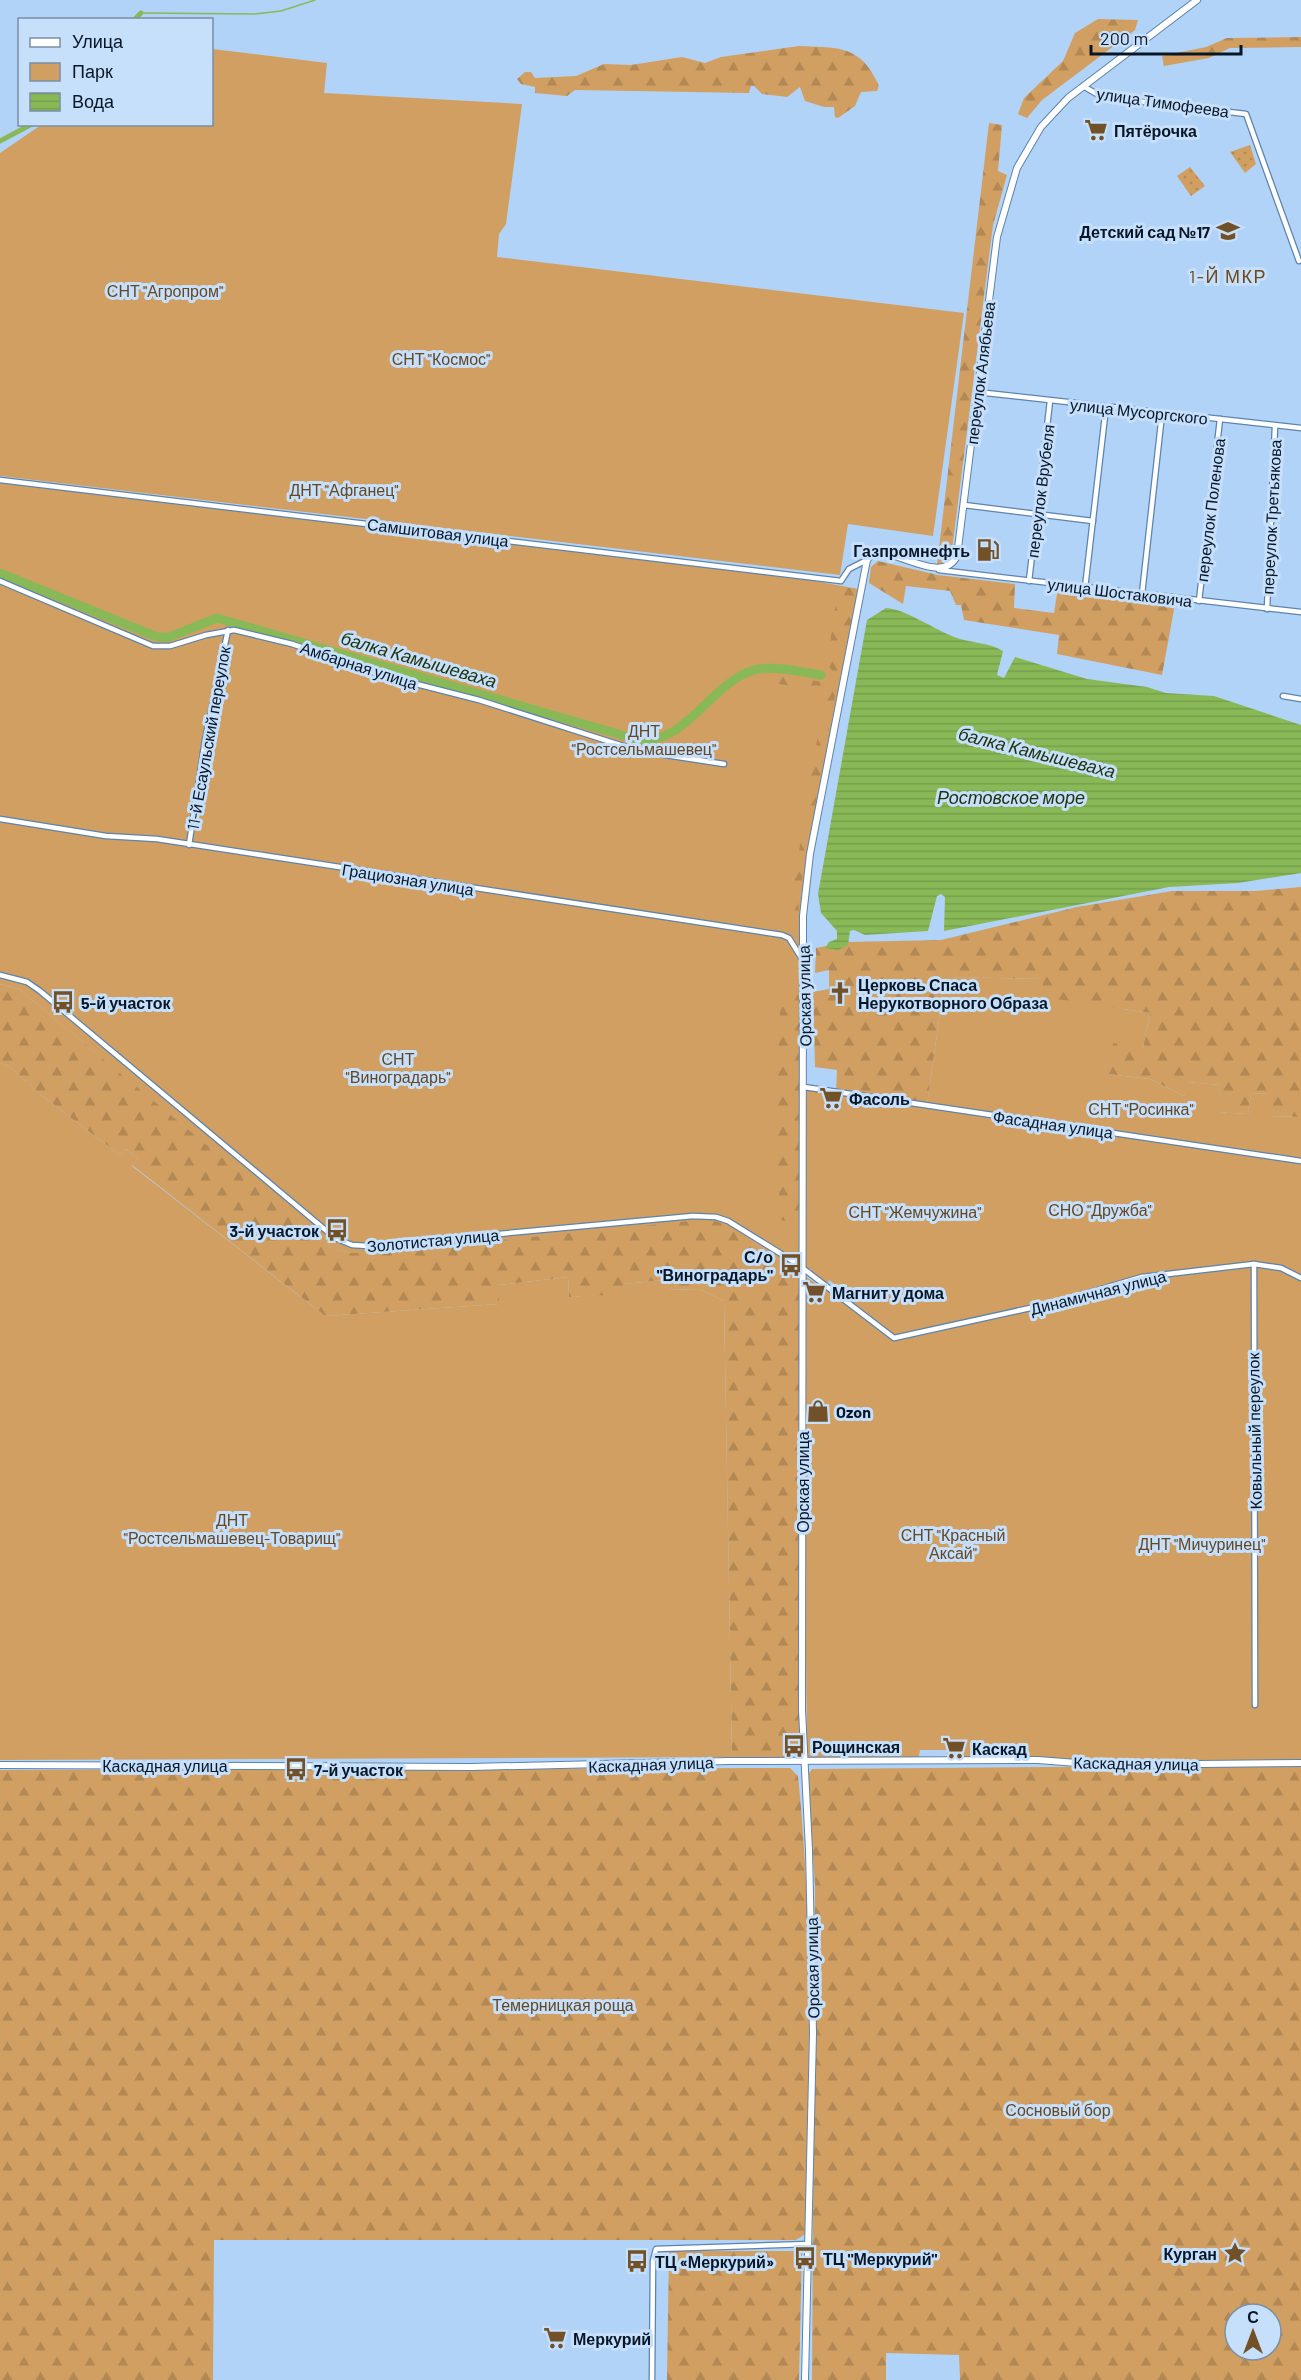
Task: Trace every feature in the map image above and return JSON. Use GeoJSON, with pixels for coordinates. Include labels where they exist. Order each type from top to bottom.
{"type":"FeatureCollection","features":[{"type":"Feature","properties":{"kind":"main road","name":"переулок Алябьева"},"geometry":{"type":"LineString","coordinates":[[939,570],[949,567],[957,556],[997,237],[1017,168],[1041,127],[1083,86],[1197,0]]}},
{"type":"Feature","properties":{"kind":"main road"},"geometry":{"type":"LineString","coordinates":[[867,560],[872,554],[880,552],[939,570]]}},
{"type":"Feature","properties":{"kind":"main road","name":"Орская улица"},"geometry":{"type":"LineString","coordinates":[[805,2380],[813,2033],[809,1850],[803,1762],[804,890],[867,560]]}},
{"type":"Feature","properties":{"kind":"main road","name":"Каскадная улица"},"geometry":{"type":"LineString","coordinates":[[0,1765],[482,1767],[1038,1760],[1103,1765],[1301,1763]]}},
{"type":"Feature","properties":{"kind":"street","name":"улица Тимофеева"},"geometry":{"type":"LineString","coordinates":[[1083,86],[1102,97],[1245,114],[1299,261]]}},
{"type":"Feature","properties":{"kind":"street","name":"улица Мусоргского"},"geometry":{"type":"LineString","coordinates":[[977,392],[1301,428]]}},
{"type":"Feature","properties":{"kind":"street","name":"переулок Врубеля"},"geometry":{"type":"LineString","coordinates":[[1029,581],[1050,401]]}},
{"type":"Feature","properties":{"kind":"street"},"geometry":{"type":"LineString","coordinates":[[1085,588],[1106,407]]}},
{"type":"Feature","properties":{"kind":"street"},"geometry":{"type":"LineString","coordinates":[[1142,594],[1162,414]]}},
{"type":"Feature","properties":{"kind":"street","name":"переулок Поленова"},"geometry":{"type":"LineString","coordinates":[[1199,601],[1220,419]]}},
{"type":"Feature","properties":{"kind":"street","name":"переулок Третьякова"},"geometry":{"type":"LineString","coordinates":[[1267,609],[1275,426]]}},
{"type":"Feature","properties":{"kind":"street","name":"Самшитовая улица"},"geometry":{"type":"LineString","coordinates":[[0,480],[841,581],[849,569],[867,560]]}},
{"type":"Feature","properties":{"kind":"street"},"geometry":{"type":"LineString","coordinates":[[964,505],[1093,521]]}},
{"type":"Feature","properties":{"kind":"street","name":"улица Шостаковича"},"geometry":{"type":"LineString","coordinates":[[939,570],[1301,612]]}},
{"type":"Feature","properties":{"kind":"street","name":"Амбарная улица"},"geometry":{"type":"LineString","coordinates":[[0,581],[153,646],[170,646],[228,630],[292,644],[385,676],[479,700],[639,751],[724,764]]}},
{"type":"Feature","properties":{"kind":"street","name":"11-й Есаульский переулок"},"geometry":{"type":"LineString","coordinates":[[189,845],[205,740],[228,630]]}},
{"type":"Feature","properties":{"kind":"street"},"geometry":{"type":"LineString","coordinates":[[1284,696],[1301,699]]}},
{"type":"Feature","properties":{"kind":"street","name":"Грациозная улица"},"geometry":{"type":"LineString","coordinates":[[0,819],[89,834],[157,838],[189,845],[782,935],[789,938],[804,961]]}},
{"type":"Feature","properties":{"kind":"street","name":"Золотистая улица"},"geometry":{"type":"LineString","coordinates":[[0,975],[27,982],[40,991],[335,1238],[352,1245],[368,1246],[705,1216],[728,1221],[802,1268],[894,1338]]}},
{"type":"Feature","properties":{"kind":"street","name":"Фасадная улица"},"geometry":{"type":"LineString","coordinates":[[804,1087],[1301,1161]]}},
{"type":"Feature","properties":{"kind":"street","name":"Динамичная улица"},"geometry":{"type":"LineString","coordinates":[[894,1338],[1053,1303],[1142,1277],[1254,1264],[1281,1268],[1301,1278]]}},
{"type":"Feature","properties":{"kind":"street","name":"Ковыльный переулок"},"geometry":{"type":"LineString","coordinates":[[1254,1264],[1256,1706]]}},
{"type":"Feature","properties":{"kind":"street"},"geometry":{"type":"LineString","coordinates":[[652,2380],[653,2261],[656,2249],[809,2244]]}},
{"type":"Feature","properties":{"kind":"green space"},"geometry":{"type":"Polygon","coordinates":[[[1098,19],[1138,20],[1135,30],[1042,100],[1027,118],[1018,114],[1024,98],[1063,61],[1075,33],[1098,19]]]}},
{"type":"Feature","properties":{"kind":"green space"},"geometry":{"type":"Polygon","coordinates":[[[1301,37],[1301,47],[1230,48],[1209,58],[1164,66],[1162,56],[1206,47],[1227,38],[1301,37]]]}},
{"type":"Feature","properties":{"kind":"green space"},"geometry":{"type":"Polygon","coordinates":[[[799,46],[834,48],[852,53],[868,67],[878,84],[877,91],[861,92],[855,106],[838,118],[835,117],[834,107],[824,107],[805,101],[800,87],[787,97],[762,94],[754,86],[751,86],[749,93],[575,90],[567,96],[535,93],[535,87],[521,84],[517,79],[525,72],[531,72],[535,78],[576,76],[604,64],[631,65],[682,57],[705,63],[721,57],[799,46]]]}},
{"type":"Feature","properties":{"kind":"green space"},"geometry":{"type":"Polygon","coordinates":[[[213,49],[327,63],[324,93],[522,104],[506,224],[499,234],[497,257],[964,313],[933,536],[848,524],[840,575],[0,476],[0,153],[40,126],[213,126],[213,49]]]}},
{"type":"Feature","properties":{"kind":"green space"},"geometry":{"type":"Polygon","coordinates":[[[989,123],[1002,125],[998,171],[1007,175],[993,225],[951,558],[944,565],[937,565],[989,123]]]}},
{"type":"Feature","properties":{"kind":"green space"},"geometry":{"type":"Polygon","coordinates":[[[1250,145],[1256,164],[1245,173],[1230,152],[1250,145]]]}},
{"type":"Feature","properties":{"kind":"green space"},"geometry":{"type":"Polygon","coordinates":[[[1190,167],[1205,186],[1191,196],[1177,176],[1190,167]]]}},
{"type":"Feature","properties":{"kind":"green space"},"geometry":{"type":"Polygon","coordinates":[[[0,483],[810,580],[858,589],[801,896],[800,1275],[736,1229],[376,1253],[350,1253],[327,1246],[19,989],[0,984],[0,483]]]}},
{"type":"Feature","properties":{"kind":"green space"},"geometry":{"type":"Polygon","coordinates":[[[878,561],[938,575],[1015,584],[1014,608],[1054,613],[1058,588],[1175,604],[1162,675],[1057,654],[1059,635],[964,620],[961,605],[956,605],[950,591],[906,586],[903,604],[869,583],[871,567],[878,561]]]}},
{"type":"Feature","properties":{"kind":"green space"},"geometry":{"type":"Polygon","coordinates":[[[838,587],[858,589],[841,679],[827,665],[838,587]]]}},
{"type":"Feature","properties":{"kind":"green space"},"geometry":{"type":"Polygon","coordinates":[[[766,673],[829,683],[836,689],[799,896],[798,921],[795,923],[792,918],[791,901],[821,716],[821,698],[811,690],[764,681],[763,675],[766,673]]]}},
{"type":"Feature","properties":{"kind":"green space"},"geometry":{"type":"Polygon","coordinates":[[[1301,887],[1301,1117],[1269,1116],[1269,1093],[1251,1094],[1248,1114],[1218,1112],[1220,1085],[1189,1082],[1184,1096],[1150,1079],[1108,1074],[1113,1043],[1143,1048],[1150,1013],[1043,997],[1043,979],[945,977],[927,1105],[836,1092],[837,1070],[815,1067],[813,992],[829,989],[829,970],[815,973],[816,948],[847,942],[941,940],[1077,907],[1172,891],[1256,891],[1301,887]]]}},
{"type":"Feature","properties":{"kind":"green space"},"geometry":{"type":"Polygon","coordinates":[[[945,977],[1043,979],[1123,1009],[1150,1013],[1143,1048],[1108,1074],[1150,1079],[1184,1096],[1188,1082],[1220,1085],[1219,1112],[1248,1114],[1251,1094],[1270,1093],[1270,1116],[1301,1117],[1301,1761],[948,1762],[947,1750],[920,1750],[918,1760],[810,1760],[807,1756],[802,1274],[836,1297],[841,1289],[829,1280],[827,1285],[811,1274],[811,1269],[806,1269],[806,1088],[927,1105],[945,977]]]}},
{"type":"Feature","properties":{"kind":"green space"},"geometry":{"type":"Polygon","coordinates":[[[0,984],[19,989],[328,1246],[350,1253],[376,1253],[710,1219],[736,1229],[800,1275],[803,1310],[800,1747],[794,1753],[778,1759],[732,1757],[724,1301],[699,1289],[666,1290],[665,1280],[624,1284],[624,1294],[569,1297],[568,1277],[499,1285],[499,1304],[325,1316],[132,1165],[138,1159],[126,1149],[120,1155],[33,1089],[28,1080],[25,1081],[9,1066],[0,1063],[0,984]]]}},
{"type":"Feature","properties":{"kind":"green space"},"geometry":{"type":"Polygon","coordinates":[[[781,993],[801,995],[799,1223],[780,1220],[777,1134],[774,1134],[781,993]]]}},
{"type":"Feature","properties":{"kind":"green space","name":"ДНТ \"Ростсельмашевец-Товарищ\""},"geometry":{"type":"Polygon","coordinates":[[[0,1063],[9,1066],[25,1081],[28,1079],[33,1089],[120,1155],[126,1149],[138,1159],[132,1166],[325,1316],[499,1304],[499,1285],[568,1277],[569,1297],[624,1293],[624,1284],[666,1280],[666,1290],[699,1289],[724,1301],[732,1757],[0,1760],[0,1063]]]}},
{"type":"Feature","properties":{"kind":"green space","name":"Сосновый бор"},"geometry":{"type":"Polygon","coordinates":[[[1301,1765],[1301,2380],[960,2380],[959,2355],[886,2353],[886,2380],[812,2380],[815,1885],[807,1776],[812,1769],[1301,1765]]]}},
{"type":"Feature","properties":{"kind":"green space","name":"Темерницкая роща"},"geometry":{"type":"Polygon","coordinates":[[[790,1768],[798,1776],[806,1890],[809,2004],[807,2233],[796,2240],[214,2240],[213,2380],[0,2380],[0,1770],[790,1768]]]}},
{"type":"Feature","properties":{"kind":"green space"},"geometry":{"type":"Polygon","coordinates":[[[669,2251],[802,2251],[799,2380],[667,2380],[669,2251]]]}},
{"type":"Feature","properties":{"kind":"water","name":"Ростовское море"},"geometry":{"type":"Polygon","coordinates":[[[886,608],[911,616],[954,637],[1003,651],[997,675],[1004,678],[1015,657],[1087,679],[1147,687],[1166,693],[1214,696],[1301,725],[1301,873],[1238,883],[1169,887],[944,931],[945,897],[941,894],[937,896],[928,931],[865,935],[854,930],[850,931],[848,945],[838,950],[825,948],[829,942],[837,939],[837,931],[821,913],[818,894],[867,620],[886,608]]]}},
{"type":"Feature","properties":{"kind":"waterway"},"geometry":{"type":"LineString","coordinates":[[141,13],[255,14],[281,11],[315,0]]}},
{"type":"Feature","properties":{"kind":"waterway"},"geometry":{"type":"LineString","coordinates":[[136,18],[141,13]]}},
{"type":"Feature","properties":{"kind":"waterway"},"geometry":{"type":"LineString","coordinates":[[0,141],[28,126]]}},
{"type":"Feature","properties":{"kind":"waterway","name":"балка Камышеваха"},"geometry":{"type":"LineString","coordinates":[[0,573],[157,637],[169,637],[217,618],[639,740],[656,739],[671,733],[723,688],[736,678],[751,671],[777,668],[821,675]]}},
{"type":"Feature","properties":{"kind":"place","name":"Пятёрочка"},"geometry":{"type":"Point","coordinates":[1096,130]}},
{"type":"Feature","properties":{"kind":"place","name":"Детский сад №17"},"geometry":{"type":"Point","coordinates":[1228,231]}},
{"type":"Feature","properties":{"kind":"place","name":"Газпромнефть"},"geometry":{"type":"Point","coordinates":[988,550]}},
{"type":"Feature","properties":{"kind":"place","name":"Церковь Спаса Нерукотворного Образа"},"geometry":{"type":"Point","coordinates":[840,993]}},
{"type":"Feature","properties":{"kind":"place","name":"5-й участок"},"geometry":{"type":"Point","coordinates":[63,1002]}},
{"type":"Feature","properties":{"kind":"place","name":"Фасоль"},"geometry":{"type":"Point","coordinates":[831,1098]}},
{"type":"Feature","properties":{"kind":"place","name":"3-й участок"},"geometry":{"type":"Point","coordinates":[337,1230]}},
{"type":"Feature","properties":{"kind":"place","name":"С/о \"Виноградарь\""},"geometry":{"type":"Point","coordinates":[791,1265]}},
{"type":"Feature","properties":{"kind":"place","name":"Магнит у дома"},"geometry":{"type":"Point","coordinates":[814,1292]}},
{"type":"Feature","properties":{"kind":"place","name":"Ozon"},"geometry":{"type":"Point","coordinates":[818,1411]}},
{"type":"Feature","properties":{"kind":"place","name":"Рощинская"},"geometry":{"type":"Point","coordinates":[794,1746]}},
{"type":"Feature","properties":{"kind":"place","name":"Каскад"},"geometry":{"type":"Point","coordinates":[954,1748]}},
{"type":"Feature","properties":{"kind":"place","name":"7-й участок"},"geometry":{"type":"Point","coordinates":[296,1769]}},
{"type":"Feature","properties":{"kind":"place","name":"Курган"},"geometry":{"type":"Point","coordinates":[1235,2253]}},
{"type":"Feature","properties":{"kind":"place","name":"ТЦ \"Меркурий\""},"geometry":{"type":"Point","coordinates":[805,2258]}},
{"type":"Feature","properties":{"kind":"place","name":"ТЦ «Меркурий»"},"geometry":{"type":"Point","coordinates":[637,2261]}},
{"type":"Feature","properties":{"kind":"place","name":"Меркурий"},"geometry":{"type":"Point","coordinates":[555,2338]}},
{"type":"Feature","properties":{"kind":"district","name":"1-Й МКР"},"geometry":{"type":"Point","coordinates":[1228,276]}},
{"type":"Feature","properties":{"kind":"park label","name":"СНТ \"Агропром\""},"geometry":{"type":"Point","coordinates":[165,290]}},
{"type":"Feature","properties":{"kind":"park label","name":"СНТ \"Космос\""},"geometry":{"type":"Point","coordinates":[441,358]}},
{"type":"Feature","properties":{"kind":"park label","name":"ДНТ \"Афганец\""},"geometry":{"type":"Point","coordinates":[344,489]}},
{"type":"Feature","properties":{"kind":"park label","name":"ДНТ \"Ростсельмашевец\""},"geometry":{"type":"Point","coordinates":[644,739]}},
{"type":"Feature","properties":{"kind":"park label","name":"СНТ \"Виноградарь\""},"geometry":{"type":"Point","coordinates":[398,1067]}},
{"type":"Feature","properties":{"kind":"park label","name":"СНТ \"Росинка\""},"geometry":{"type":"Point","coordinates":[1141,1108]}},
{"type":"Feature","properties":{"kind":"park label","name":"СНО \"Дружба\""},"geometry":{"type":"Point","coordinates":[1100,1209]}},
{"type":"Feature","properties":{"kind":"park label","name":"СНТ \"Жемчужина\""},"geometry":{"type":"Point","coordinates":[915,1211]}},
{"type":"Feature","properties":{"kind":"park label","name":"СНТ \"Красный Аксай\""},"geometry":{"type":"Point","coordinates":[953,1543]}},
{"type":"Feature","properties":{"kind":"park label","name":"ДНТ \"Мичуринец\""},"geometry":{"type":"Point","coordinates":[1202,1543]}}]}
